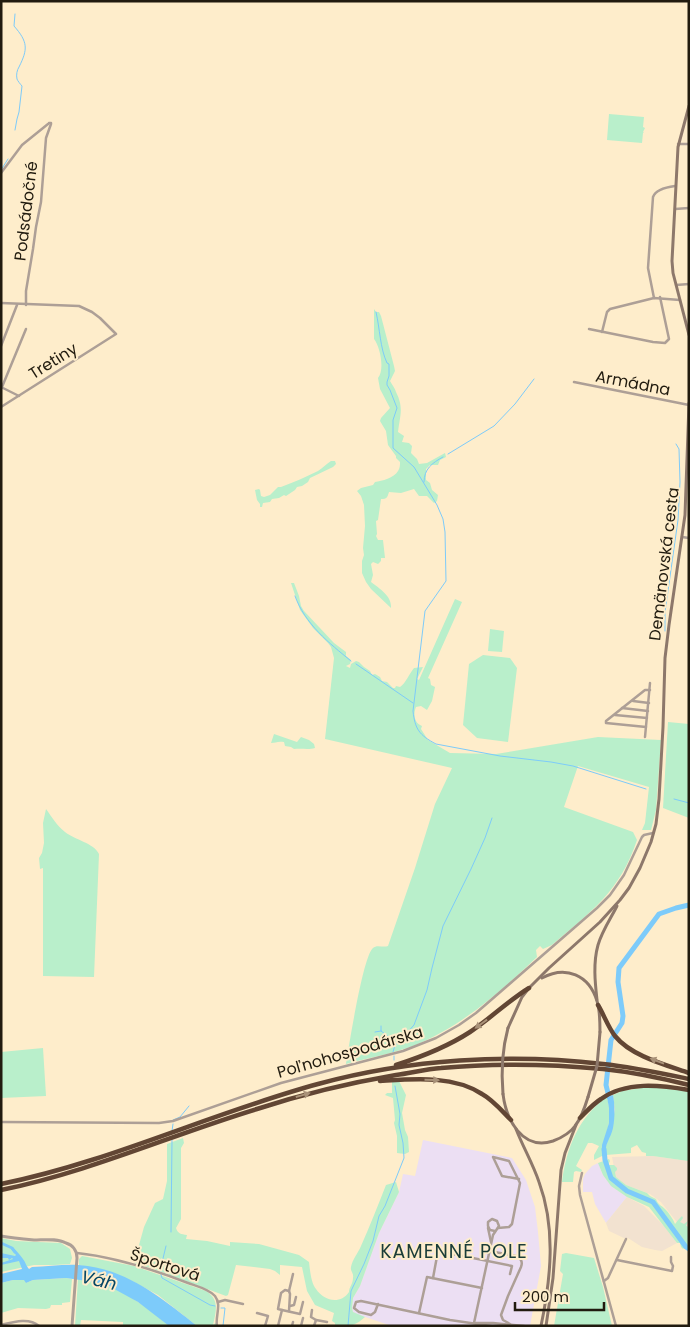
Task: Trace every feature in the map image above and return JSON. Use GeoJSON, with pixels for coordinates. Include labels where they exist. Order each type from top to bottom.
{"type":"FeatureCollection","features":[{"type":"Feature","properties":{"kind":"highway"},"geometry":{"type":"LineString","coordinates":[[1,1184],[91,1161],[231,1111],[319,1084],[387,1068],[432,1052],[460,1039],[519,994],[530,988]]}},
{"type":"Feature","properties":{"kind":"highway"},"geometry":{"type":"LineString","coordinates":[[598,1003],[615,1035],[627,1047],[653,1060],[689,1073]]}},
{"type":"Feature","properties":{"kind":"highway"},"geometry":{"type":"LineString","coordinates":[[387,1068],[483,1059],[535,1059],[602,1066],[689,1085]]}},
{"type":"Feature","properties":{"kind":"highway"},"geometry":{"type":"LineString","coordinates":[[1,1190],[91,1166],[256,1109],[320,1090],[357,1082],[439,1068],[483,1065],[602,1066]]}},
{"type":"Feature","properties":{"kind":"highway"},"geometry":{"type":"LineString","coordinates":[[613,1068],[639,1069],[689,1079]]}},
{"type":"Feature","properties":{"kind":"highway"},"geometry":{"type":"LineString","coordinates":[[357,1082],[413,1079],[442,1080],[458,1083],[482,1094],[510,1120]]}},
{"type":"Feature","properties":{"kind":"highway"},"geometry":{"type":"LineString","coordinates":[[580,1118],[605,1096],[621,1089],[644,1086],[674,1087],[689,1090]]}},
{"type":"Feature","properties":{"kind":"main road"},"geometry":{"type":"LineString","coordinates":[[689,106],[678,144],[672,261],[689,335]]}},
{"type":"Feature","properties":{"kind":"main road","name":"Demänovská cesta"},"geometry":{"type":"LineString","coordinates":[[620,900],[640,868],[654,833],[658,816],[665,668],[687,492],[689,404]]}},
{"type":"Feature","properties":{"kind":"main road"},"geometry":{"type":"LineString","coordinates":[[542,1324],[550,1248],[549,1221],[543,1192],[537,1175],[506,1108],[503,1094],[501,1061],[504,1042],[522,997],[548,968],[600,922],[620,900]]}},
{"type":"Feature","properties":{"kind":"main road"},"geometry":{"type":"LineString","coordinates":[[547,1326],[556,1248],[561,1170],[565,1153],[588,1097],[596,1066],[600,1032],[595,970],[598,945],[620,900]]}},
{"type":"Feature","properties":{"kind":"main road"},"geometry":{"type":"LineString","coordinates":[[539,979],[557,972],[574,974],[587,982],[598,1003]]}},
{"type":"Feature","properties":{"kind":"main road"},"geometry":{"type":"LineString","coordinates":[[516,1129],[529,1139],[547,1142],[563,1137],[576,1125]]}},
{"type":"Feature","properties":{"kind":"street","name":"Podsádočné"},"geometry":{"type":"LineString","coordinates":[[1,173],[22,145],[48,123],[51,123],[46,138],[41,202],[26,291],[26,305]]}},
{"type":"Feature","properties":{"kind":"street"},"geometry":{"type":"LineString","coordinates":[[678,144],[689,144]]}},
{"type":"Feature","properties":{"kind":"street"},"geometry":{"type":"LineString","coordinates":[[654,298],[648,268],[652,199],[656,192],[676,186]]}},
{"type":"Feature","properties":{"kind":"street"},"geometry":{"type":"LineString","coordinates":[[675,209],[689,208]]}},
{"type":"Feature","properties":{"kind":"street"},"geometry":{"type":"LineString","coordinates":[[676,285],[689,284]]}},
{"type":"Feature","properties":{"kind":"street"},"geometry":{"type":"LineString","coordinates":[[602,332],[607,312],[610,309],[654,298],[680,300]]}},
{"type":"Feature","properties":{"kind":"street"},"geometry":{"type":"LineString","coordinates":[[589,329],[665,343],[669,339],[660,298]]}},
{"type":"Feature","properties":{"kind":"street"},"geometry":{"type":"LineString","coordinates":[[1,303],[26,305]]}},
{"type":"Feature","properties":{"kind":"street"},"geometry":{"type":"LineString","coordinates":[[1,346],[17,305]]}},
{"type":"Feature","properties":{"kind":"street","name":"Tretiny"},"geometry":{"type":"LineString","coordinates":[[1,407],[116,334],[100,318],[79,306],[26,305]]}},
{"type":"Feature","properties":{"kind":"street"},"geometry":{"type":"LineString","coordinates":[[19,396],[1,387],[26,329]]}},
{"type":"Feature","properties":{"kind":"street","name":"Armádna"},"geometry":{"type":"LineString","coordinates":[[574,382],[689,404]]}},
{"type":"Feature","properties":{"kind":"street"},"geometry":{"type":"LineString","coordinates":[[682,537],[689,538]]}},
{"type":"Feature","properties":{"kind":"street"},"geometry":{"type":"LineString","coordinates":[[645,737],[650,683]]}},
{"type":"Feature","properties":{"kind":"street"},"geometry":{"type":"LineString","coordinates":[[646,727],[606,723],[606,720],[645,690],[650,690]]}},
{"type":"Feature","properties":{"kind":"street"},"geometry":{"type":"LineString","coordinates":[[632,700],[648,702]]}},
{"type":"Feature","properties":{"kind":"street"},"geometry":{"type":"LineString","coordinates":[[622,708],[648,711]]}},
{"type":"Feature","properties":{"kind":"street"},"geometry":{"type":"LineString","coordinates":[[615,713],[615,715],[647,718]]}},
{"type":"Feature","properties":{"kind":"street","name":"Poľnohospodárska"},"geometry":{"type":"LineString","coordinates":[[1,1122],[158,1123],[177,1121],[281,1083],[403,1052],[436,1038],[476,1013],[601,905],[624,875],[642,837],[646,834],[654,833]]}},
{"type":"Feature","properties":{"kind":"street"},"geometry":{"type":"LineString","coordinates":[[474,1323],[495,1230],[512,1224],[520,1183],[519,1179],[509,1161],[492,1157],[502,1176],[519,1179]]}},
{"type":"Feature","properties":{"kind":"street"},"geometry":{"type":"LineString","coordinates":[[582,1173],[579,1191],[616,1326]]}},
{"type":"Feature","properties":{"kind":"street"},"geometry":{"type":"LineString","coordinates":[[491,1244],[488,1222],[492,1220],[498,1221],[499,1224],[507,1227]]}},
{"type":"Feature","properties":{"kind":"street"},"geometry":{"type":"LineString","coordinates":[[498,1228],[499,1224]]}},
{"type":"Feature","properties":{"kind":"street"},"geometry":{"type":"LineString","coordinates":[[488,1228],[495,1230]]}},
{"type":"Feature","properties":{"kind":"street"},"geometry":{"type":"LineString","coordinates":[[1,1236],[64,1242],[77,1253],[72,1326]]}},
{"type":"Feature","properties":{"kind":"street"},"geometry":{"type":"LineString","coordinates":[[604,1281],[608,1278],[626,1239]]}},
{"type":"Feature","properties":{"kind":"street"},"geometry":{"type":"LineString","coordinates":[[433,1278],[438,1251],[512,1266],[510,1274]]}},
{"type":"Feature","properties":{"kind":"street"},"geometry":{"type":"LineString","coordinates":[[489,1251],[516,1256],[522,1262],[501,1315],[510,1324]]}},
{"type":"Feature","properties":{"kind":"street","name":"Športová"},"geometry":{"type":"LineString","coordinates":[[77,1253],[157,1271],[208,1291],[215,1296],[218,1302]]}},
{"type":"Feature","properties":{"kind":"street"},"geometry":{"type":"LineString","coordinates":[[617,1260],[672,1271],[671,1258]]}},
{"type":"Feature","properties":{"kind":"street"},"geometry":{"type":"LineString","coordinates":[[288,1312],[290,1306],[289,1291],[293,1274]]}},
{"type":"Feature","properties":{"kind":"street"},"geometry":{"type":"LineString","coordinates":[[419,1313],[427,1277],[482,1288]]}},
{"type":"Feature","properties":{"kind":"street"},"geometry":{"type":"LineString","coordinates":[[289,1291],[285,1290],[282,1293],[278,1309],[300,1314],[303,1302]]}},
{"type":"Feature","properties":{"kind":"street"},"geometry":{"type":"LineString","coordinates":[[290,1306],[294,1305],[296,1297]]}},
{"type":"Feature","properties":{"kind":"street"},"geometry":{"type":"LineString","coordinates":[[217,1326],[218,1302],[224,1300],[243,1304]]}},
{"type":"Feature","properties":{"kind":"street"},"geometry":{"type":"LineString","coordinates":[[378,1304],[375,1312],[371,1315],[359,1312],[354,1308],[357,1301],[378,1304],[450,1320],[491,1326]]}},
{"type":"Feature","properties":{"kind":"street"},"geometry":{"type":"LineString","coordinates":[[278,1326],[282,1310]]}},
{"type":"Feature","properties":{"kind":"street"},"geometry":{"type":"LineString","coordinates":[[312,1310],[311,1317],[327,1322]]}},
{"type":"Feature","properties":{"kind":"street"},"geometry":{"type":"LineString","coordinates":[[258,1313],[268,1316],[265,1326]]}},
{"type":"Feature","properties":{"kind":"street"},"geometry":{"type":"LineString","coordinates":[[302,1326],[303,1318]]}},
{"type":"Feature","properties":{"kind":"street"},"geometry":{"type":"LineString","coordinates":[[314,1326],[316,1320]]}},
{"type":"Feature","properties":{"kind":"street"},"geometry":{"type":"LineString","coordinates":[[1,1325],[18,1321],[35,1322],[39,1326]]}},
{"type":"Feature","properties":{"kind":"street"},"geometry":{"type":"LineString","coordinates":[[474,1323],[487,1322],[524,1326]]}},
{"type":"Feature","properties":{"kind":"street"},"geometry":{"type":"LineString","coordinates":[[536,1326],[542,1324]]}},
{"type":"Feature","properties":{"kind":"shaded area","name":"KAMENNÉ POLE"},"geometry":{"type":"Polygon","coordinates":[[[423,1140],[512,1158],[526,1180],[535,1207],[541,1266],[530,1326],[392,1326],[353,1312],[353,1298],[360,1286],[379,1233],[399,1192],[403,1174],[415,1176],[423,1140]]]}},
{"type":"Feature","properties":{"kind":"shaded area"},"geometry":{"type":"Polygon","coordinates":[[[689,1153],[689,1239],[661,1202],[650,1194],[626,1185],[616,1177],[612,1157],[653,1156],[688,1161],[689,1153]]]}},
{"type":"Feature","properties":{"kind":"shaded area"},"geometry":{"type":"Polygon","coordinates":[[[598,1163],[603,1175],[611,1186],[627,1197],[606,1223],[595,1204],[592,1192],[583,1192],[585,1174],[592,1166],[598,1163]]]}},
{"type":"Feature","properties":{"kind":"shaded area"},"geometry":{"type":"Polygon","coordinates":[[[627,1197],[644,1206],[664,1226],[677,1243],[662,1251],[655,1250],[642,1247],[628,1238],[609,1231],[606,1223],[627,1197]]]}},
{"type":"Feature","properties":{"kind":"green space"},"geometry":{"type":"Polygon","coordinates":[[[609,114],[644,117],[643,127],[645,128],[642,143],[607,140],[609,114]]]}},
{"type":"Feature","properties":{"kind":"green space"},"geometry":{"type":"Polygon","coordinates":[[[374,309],[381,316],[394,366],[395,371],[390,381],[400,403],[401,412],[398,432],[404,436],[402,442],[409,443],[412,446],[411,453],[419,464],[427,463],[445,453],[446,457],[440,460],[438,465],[430,465],[426,469],[426,480],[430,483],[432,490],[438,495],[437,501],[434,503],[427,496],[419,496],[414,489],[401,493],[389,492],[387,498],[381,499],[378,520],[376,521],[376,536],[378,540],[383,540],[385,558],[381,558],[378,564],[373,562],[371,564],[373,575],[371,582],[387,596],[390,600],[391,608],[371,589],[362,573],[365,526],[364,505],[357,491],[391,477],[399,470],[400,465],[400,462],[388,445],[386,431],[380,421],[390,408],[380,389],[378,378],[381,364],[380,352],[374,339],[374,309]]]}},
{"type":"Feature","properties":{"kind":"green space"},"geometry":{"type":"Polygon","coordinates":[[[331,461],[335,461],[336,464],[333,467],[310,478],[308,482],[297,487],[286,496],[272,499],[270,502],[263,503],[262,507],[260,507],[255,490],[259,489],[261,496],[264,497],[270,495],[278,487],[318,471],[331,461]]]}},
{"type":"Feature","properties":{"kind":"green space"},"geometry":{"type":"Polygon","coordinates":[[[291,583],[294,583],[304,611],[334,643],[346,652],[346,656],[351,660],[350,664],[346,666],[350,668],[351,664],[356,661],[359,662],[372,675],[375,674],[380,677],[382,681],[387,682],[393,688],[396,686],[400,687],[414,668],[423,667],[417,679],[419,680],[455,599],[462,602],[428,678],[431,685],[435,687],[432,701],[427,710],[421,706],[416,707],[415,713],[416,721],[422,726],[421,729],[428,740],[450,753],[496,754],[598,737],[661,740],[656,810],[651,830],[642,830],[645,823],[649,787],[578,766],[564,807],[633,832],[637,840],[622,873],[603,899],[552,945],[543,949],[540,946],[536,950],[537,957],[494,996],[464,1019],[413,1046],[346,1064],[357,1002],[369,955],[375,947],[388,946],[435,804],[452,768],[325,739],[334,658],[331,647],[313,628],[300,610],[291,583]]]}},
{"type":"Feature","properties":{"kind":"green space"},"geometry":{"type":"Polygon","coordinates":[[[490,629],[504,631],[502,652],[488,651],[490,629]]]}},
{"type":"Feature","properties":{"kind":"green space"},"geometry":{"type":"Polygon","coordinates":[[[483,655],[510,658],[517,668],[508,742],[477,738],[463,725],[469,664],[483,655]]]}},
{"type":"Feature","properties":{"kind":"green space"},"geometry":{"type":"Polygon","coordinates":[[[668,722],[689,724],[689,818],[663,808],[668,722]]]}},
{"type":"Feature","properties":{"kind":"green space"},"geometry":{"type":"Polygon","coordinates":[[[274,734],[297,742],[301,737],[309,740],[314,744],[315,748],[294,749],[285,746],[284,742],[271,743],[274,734]]]}},
{"type":"Feature","properties":{"kind":"green space"},"geometry":{"type":"Polygon","coordinates":[[[46,809],[62,830],[89,844],[99,854],[94,977],[43,976],[43,868],[40,869],[39,858],[44,843],[43,823],[46,809]]]}},
{"type":"Feature","properties":{"kind":"green space"},"geometry":{"type":"Polygon","coordinates":[[[43,1048],[46,1096],[1,1098],[1,1052],[43,1048]]]}},
{"type":"Feature","properties":{"kind":"green space"},"geometry":{"type":"Polygon","coordinates":[[[392,1081],[399,1081],[406,1095],[402,1113],[408,1137],[409,1152],[405,1154],[397,1153],[393,1098],[385,1095],[392,1093],[392,1081]]]}},
{"type":"Feature","properties":{"kind":"green space"},"geometry":{"type":"Polygon","coordinates":[[[648,1087],[689,1091],[688,1161],[646,1156],[646,1153],[642,1152],[637,1145],[631,1148],[631,1153],[606,1155],[606,1146],[615,1110],[613,1095],[622,1091],[648,1087]]]}},
{"type":"Feature","properties":{"kind":"green space"},"geometry":{"type":"Polygon","coordinates":[[[607,1097],[610,1120],[602,1147],[602,1156],[594,1160],[594,1155],[599,1146],[588,1143],[576,1166],[582,1170],[581,1172],[574,1172],[573,1182],[562,1182],[567,1157],[576,1134],[589,1114],[607,1097]]]}},
{"type":"Feature","properties":{"kind":"green space"},"geometry":{"type":"Polygon","coordinates":[[[183,1138],[184,1143],[181,1148],[181,1219],[176,1228],[178,1231],[181,1234],[187,1235],[186,1239],[230,1246],[230,1242],[259,1244],[299,1255],[309,1262],[312,1280],[316,1289],[323,1296],[332,1300],[341,1299],[349,1292],[353,1280],[351,1268],[353,1262],[386,1185],[396,1182],[399,1192],[379,1233],[360,1286],[353,1298],[353,1312],[365,1317],[358,1323],[335,1326],[335,1323],[332,1321],[334,1313],[315,1305],[307,1291],[302,1267],[280,1265],[280,1275],[270,1269],[236,1265],[228,1295],[226,1296],[134,1263],[144,1227],[155,1203],[163,1199],[167,1181],[167,1144],[183,1138]]]}},
{"type":"Feature","properties":{"kind":"green space"},"geometry":{"type":"Polygon","coordinates":[[[609,1159],[608,1165],[614,1165],[617,1168],[615,1172],[616,1177],[626,1185],[647,1193],[656,1199],[675,1224],[682,1216],[683,1218],[680,1222],[684,1224],[688,1221],[686,1226],[689,1227],[689,1250],[687,1245],[683,1249],[680,1243],[677,1243],[649,1207],[627,1197],[611,1186],[603,1175],[598,1163],[609,1159]]]}},
{"type":"Feature","properties":{"kind":"green space"},"geometry":{"type":"Polygon","coordinates":[[[1,1238],[16,1241],[61,1243],[70,1249],[72,1258],[70,1264],[34,1265],[1,1272],[1,1238]]]}},
{"type":"Feature","properties":{"kind":"green space"},"geometry":{"type":"Polygon","coordinates":[[[562,1254],[594,1258],[612,1326],[554,1326],[563,1274],[560,1271],[562,1254]]]}},
{"type":"Feature","properties":{"kind":"green space"},"geometry":{"type":"Polygon","coordinates":[[[82,1256],[134,1266],[206,1291],[215,1302],[216,1310],[213,1325],[217,1322],[218,1326],[197,1326],[158,1295],[134,1282],[106,1271],[79,1265],[79,1259],[82,1256]]]}},
{"type":"Feature","properties":{"kind":"green space"},"geometry":{"type":"Polygon","coordinates":[[[72,1279],[70,1302],[62,1303],[62,1305],[51,1305],[50,1308],[46,1309],[18,1308],[1,1313],[1,1283],[13,1280],[25,1280],[26,1283],[33,1280],[72,1279]]]}},
{"type":"Feature","properties":{"kind":"green space"},"geometry":{"type":"Polygon","coordinates":[[[78,1279],[114,1288],[147,1308],[169,1326],[123,1326],[123,1322],[81,1320],[80,1326],[75,1326],[78,1279]]]}},
{"type":"Feature","properties":{"kind":"water"},"geometry":{"type":"Polygon","coordinates":[[[613,1095],[613,1128],[607,1144],[606,1155],[602,1156],[602,1145],[609,1123],[607,1097],[613,1095]]]}},
{"type":"Feature","properties":{"kind":"water","name":"Váh"},"geometry":{"type":"Polygon","coordinates":[[[11,1249],[18,1252],[29,1269],[32,1267],[79,1265],[96,1267],[127,1278],[156,1295],[197,1326],[169,1326],[138,1302],[107,1285],[94,1282],[66,1278],[33,1280],[26,1283],[24,1280],[13,1280],[1,1283],[1,1274],[22,1269],[19,1261],[1,1265],[1,1263],[13,1259],[1,1258],[1,1253],[16,1255],[11,1249]]]}},
{"type":"Feature","properties":{"kind":"waterway"},"geometry":{"type":"LineString","coordinates":[[15,14],[14,26],[22,37],[25,46],[24,55],[17,74],[17,80],[22,86],[15,130]]}},
{"type":"Feature","properties":{"kind":"waterway"},"geometry":{"type":"LineString","coordinates":[[1,170],[8,159]]}},
{"type":"Feature","properties":{"kind":"waterway"},"geometry":{"type":"LineString","coordinates":[[376,312],[383,351],[389,364],[387,385],[397,408],[393,420],[393,448],[414,467],[437,505],[443,519],[445,532],[446,581],[425,611],[413,711],[419,731],[436,744],[500,756],[573,766],[646,789]]}},
{"type":"Feature","properties":{"kind":"waterway"},"geometry":{"type":"LineString","coordinates":[[448,454],[494,426],[515,404],[534,379]]}},
{"type":"Feature","properties":{"kind":"waterway"},"geometry":{"type":"LineString","coordinates":[[665,631],[665,612],[678,520],[680,482],[679,449],[676,444]]}},
{"type":"Feature","properties":{"kind":"waterway"},"geometry":{"type":"LineString","coordinates":[[424,482],[425,473],[429,467],[443,457]]}},
{"type":"Feature","properties":{"kind":"waterway"},"geometry":{"type":"LineString","coordinates":[[295,596],[311,624],[326,640],[351,661]]}},
{"type":"Feature","properties":{"kind":"waterway"},"geometry":{"type":"LineString","coordinates":[[356,664],[413,703]]}},
{"type":"Feature","properties":{"kind":"waterway"},"geometry":{"type":"LineString","coordinates":[[674,799],[689,803]]}},
{"type":"Feature","properties":{"kind":"waterway"},"geometry":{"type":"LineString","coordinates":[[394,1047],[414,1025],[427,990],[443,926],[471,869],[492,818]]}},
{"type":"Feature","properties":{"kind":"waterway"},"geometry":{"type":"LineString","coordinates":[[609,1097],[606,1085],[611,1040],[622,1023],[623,1016],[618,982],[619,968],[659,914],[689,905]]}},
{"type":"Feature","properties":{"kind":"waterway"},"geometry":{"type":"LineString","coordinates":[[381,1026],[381,1031],[396,1042],[393,1052]]}},
{"type":"Feature","properties":{"kind":"waterway"},"geometry":{"type":"LineString","coordinates":[[375,1032],[381,1031]]}},
{"type":"Feature","properties":{"kind":"waterway"},"geometry":{"type":"LineString","coordinates":[[348,1326],[351,1291],[364,1264],[373,1241],[379,1216],[385,1206],[404,1158],[395,1086]]}},
{"type":"Feature","properties":{"kind":"waterway"},"geometry":{"type":"LineString","coordinates":[[173,1120],[180,1117],[189,1106]]}},
{"type":"Feature","properties":{"kind":"waterway"},"geometry":{"type":"LineString","coordinates":[[172,1131],[173,1124]]}},
{"type":"Feature","properties":{"kind":"waterway"},"geometry":{"type":"LineString","coordinates":[[171,1232],[172,1140]]}},
{"type":"Feature","properties":{"kind":"waterway"},"geometry":{"type":"LineString","coordinates":[[604,1149],[605,1160],[611,1178],[627,1191],[653,1202],[689,1249]]}},
{"type":"Feature","properties":{"kind":"waterway"},"geometry":{"type":"LineString","coordinates":[[1,1243],[12,1248],[15,1252]]}},
{"type":"Feature","properties":{"kind":"waterway"},"geometry":{"type":"LineString","coordinates":[[166,1246],[160,1271],[162,1278],[215,1306]]}},
{"type":"Feature","properties":{"kind":"waterway"},"geometry":{"type":"LineString","coordinates":[[221,1308],[225,1308],[223,1326]]}},
{"type":"Feature","properties":{"kind":"district","name":"KAMENNÉ POLE"},"geometry":{"type":"Point","coordinates":[454,1251]}}]}
